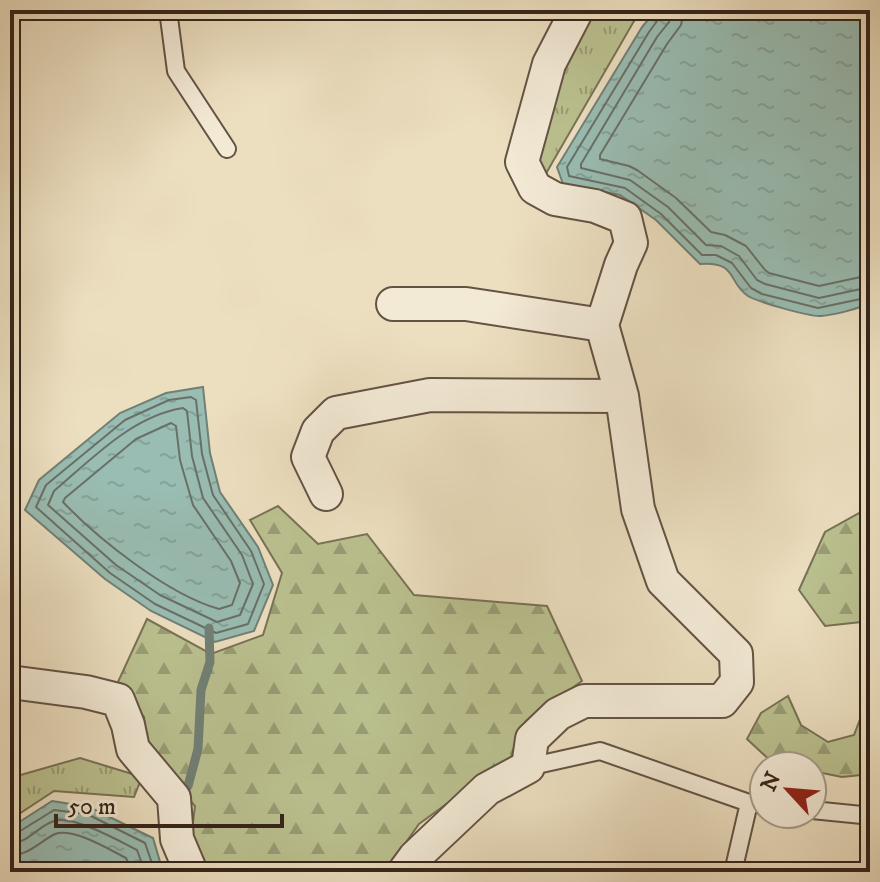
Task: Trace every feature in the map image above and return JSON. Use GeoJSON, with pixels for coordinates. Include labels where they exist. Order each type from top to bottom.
{"type":"FeatureCollection","features":[{"type":"Feature","properties":{"kind":"street"},"geometry":{"type":"LineString","coordinates":[[404,872],[415,857],[487,789],[528,767],[532,739],[558,714],[584,701],[722,701],[737,682],[736,654],[663,581],[638,509],[622,396],[602,325],[631,243],[625,218],[595,206],[555,199],[535,188],[522,162],[549,64],[577,10]]}},
{"type":"Feature","properties":{"kind":"street"},"geometry":{"type":"LineString","coordinates":[[393,304],[466,304],[602,325]]}},
{"type":"Feature","properties":{"kind":"street"},"geometry":{"type":"LineString","coordinates":[[326,494],[308,457],[318,431],[336,413],[430,395],[622,396]]}},
{"type":"Feature","properties":{"kind":"street"},"geometry":{"type":"LineString","coordinates":[[10,682],[86,692],[118,700],[133,749],[174,798],[177,839],[191,872]]}},
{"type":"Feature","properties":{"kind":"lane"},"geometry":{"type":"LineString","coordinates":[[168,10],[176,71],[227,149]]}},
{"type":"Feature","properties":{"kind":"lane"},"geometry":{"type":"LineString","coordinates":[[528,767],[600,751],[748,801]]}},
{"type":"Feature","properties":{"kind":"lane"},"geometry":{"type":"LineString","coordinates":[[828,812],[870,815]]}},
{"type":"Feature","properties":{"kind":"lane"},"geometry":{"type":"LineString","coordinates":[[733,872],[748,828]]}},
{"type":"Feature","properties":{"kind":"green space"},"geometry":{"type":"Polygon","coordinates":[[[589,10],[644,10],[634,21],[544,177],[537,164],[562,66],[589,10]]]}},
{"type":"Feature","properties":{"kind":"green space"},"geometry":{"type":"Polygon","coordinates":[[[278,506],[318,544],[367,534],[414,595],[547,606],[582,681],[526,721],[511,757],[419,824],[385,872],[207,872],[191,837],[195,806],[147,750],[144,717],[117,684],[147,619],[211,654],[263,635],[282,573],[250,520],[278,506]]]}},
{"type":"Feature","properties":{"kind":"green space"},"geometry":{"type":"Polygon","coordinates":[[[870,507],[870,621],[825,626],[799,590],[825,532],[870,507]]]}},
{"type":"Feature","properties":{"kind":"green space"},"geometry":{"type":"Polygon","coordinates":[[[788,696],[801,725],[828,742],[854,735],[870,698],[870,774],[842,777],[828,774],[828,750],[759,750],[747,739],[761,713],[788,696]]]}},
{"type":"Feature","properties":{"kind":"green space"},"geometry":{"type":"Polygon","coordinates":[[[80,758],[142,777],[134,797],[54,791],[10,820],[10,778],[80,758]]]}},
{"type":"Feature","properties":{"kind":"water"},"geometry":{"type":"Polygon","coordinates":[[[656,10],[870,10],[870,303],[815,316],[754,299],[741,290],[726,269],[700,264],[656,220],[620,195],[563,184],[557,167],[642,27],[656,10]]]}},
{"type":"Feature","properties":{"kind":"water"},"geometry":{"type":"Polygon","coordinates":[[[203,387],[210,453],[220,492],[258,547],[273,585],[254,631],[215,642],[151,611],[105,579],[25,510],[39,480],[120,413],[166,393],[203,387]]]}},
{"type":"Feature","properties":{"kind":"water"},"geometry":{"type":"Polygon","coordinates":[[[52,801],[89,807],[153,838],[163,872],[10,872],[10,828],[52,801]]]}},
{"type":"Feature","properties":{"kind":"waterway"},"geometry":{"type":"LineString","coordinates":[[188,786],[198,749],[201,690],[210,662],[209,628]]}}]}
